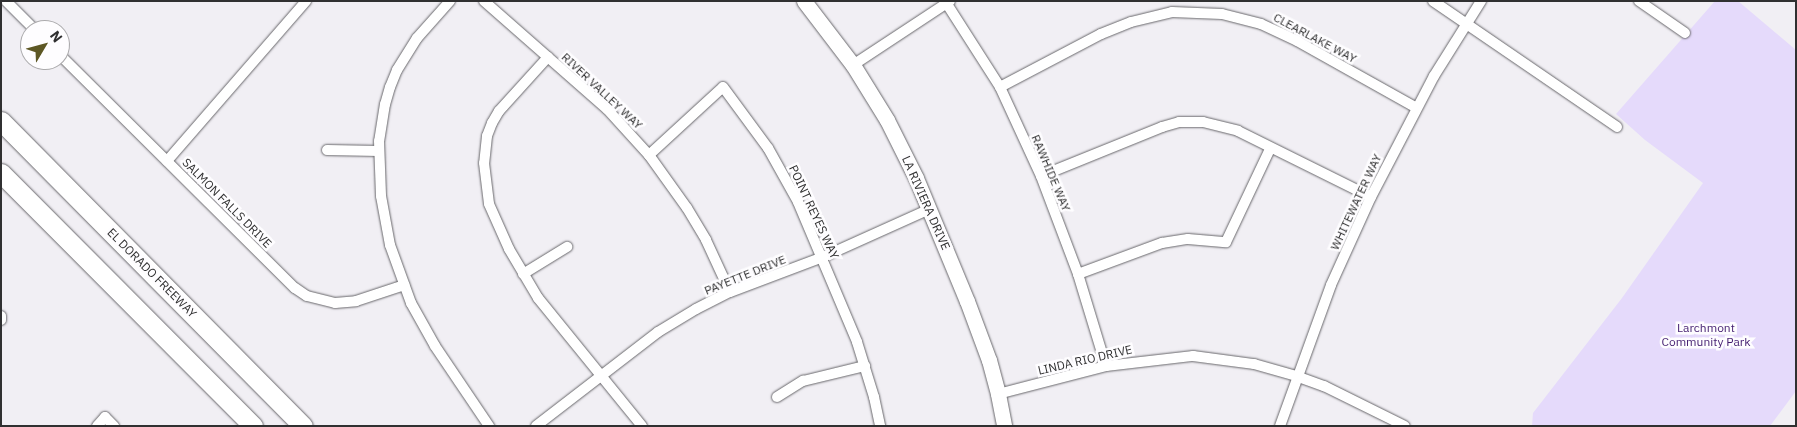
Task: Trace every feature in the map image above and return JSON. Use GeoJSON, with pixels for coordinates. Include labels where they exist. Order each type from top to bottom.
{"type":"FeatureCollection","features":[{"type":"Feature","properties":{"kind":"highway","name":"EL DORADO FREEWAY"},"geometry":{"type":"LineString","coordinates":[[1,121],[303,426]]}},
{"type":"Feature","properties":{"kind":"highway"},"geometry":{"type":"LineString","coordinates":[[1,173],[253,426]]}},
{"type":"Feature","properties":{"kind":"street"},"geometry":{"type":"LineString","coordinates":[[6,1],[25,20]]}},
{"type":"Feature","properties":{"kind":"street"},"geometry":{"type":"LineString","coordinates":[[167,161],[306,1]]}},
{"type":"Feature","properties":{"kind":"street"},"geometry":{"type":"LineString","coordinates":[[450,1],[417,38],[398,70],[385,104],[379,151],[385,221],[404,285],[435,346],[489,426]]}},
{"type":"Feature","properties":{"kind":"street","name":"RIVER VALLEY WAY"},"geometry":{"type":"LineString","coordinates":[[484,1],[607,110],[649,155],[687,208],[706,240],[730,292]]}},
{"type":"Feature","properties":{"kind":"street","name":"LA RIVIERA DRIVE"},"geometry":{"type":"LineString","coordinates":[[804,1],[853,65],[887,120],[930,209],[967,301],[998,394],[1004,426]]}},
{"type":"Feature","properties":{"kind":"street"},"geometry":{"type":"LineString","coordinates":[[1433,1],[1617,127]]}},
{"type":"Feature","properties":{"kind":"street","name":"WHITEWATER WAY"},"geometry":{"type":"LineString","coordinates":[[1280,426],[1296,376],[1331,285],[1371,197],[1417,108],[1481,1]]}},
{"type":"Feature","properties":{"kind":"street"},"geometry":{"type":"LineString","coordinates":[[1639,1],[1685,32]]}},
{"type":"Feature","properties":{"kind":"street"},"geometry":{"type":"LineString","coordinates":[[853,65],[947,2]]}},
{"type":"Feature","properties":{"kind":"street","name":"RAWHIDE WAY"},"geometry":{"type":"LineString","coordinates":[[947,2],[1000,88],[1040,176],[1078,274],[1106,366]]}},
{"type":"Feature","properties":{"kind":"street","name":"CLEARLAKE WAY"},"geometry":{"type":"LineString","coordinates":[[1000,88],[1101,34],[1131,22],[1172,12],[1222,14],[1261,24],[1297,41],[1417,108]]}},
{"type":"Feature","properties":{"kind":"street"},"geometry":{"type":"LineString","coordinates":[[548,57],[499,111],[487,136],[484,177],[489,204],[523,274],[554,318],[642,426]]}},
{"type":"Feature","properties":{"kind":"street","name":"SALMON FALLS DRIVE"},"geometry":{"type":"LineString","coordinates":[[70,65],[290,283],[307,296],[328,302],[349,302],[404,285]]}},
{"type":"Feature","properties":{"kind":"street","name":"POINT REYES WAY"},"geometry":{"type":"LineString","coordinates":[[649,155],[723,87],[745,115],[784,175],[823,258],[865,366],[880,426]]}},
{"type":"Feature","properties":{"kind":"street"},"geometry":{"type":"LineString","coordinates":[[1040,176],[1179,122],[1203,122],[1238,131],[1270,149],[1371,197]]}},
{"type":"Feature","properties":{"kind":"street"},"geometry":{"type":"LineString","coordinates":[[1078,274],[1162,243],[1188,239],[1226,242],[1270,149]]}},
{"type":"Feature","properties":{"kind":"street"},"geometry":{"type":"LineString","coordinates":[[327,150],[379,151]]}},
{"type":"Feature","properties":{"kind":"street","name":"PAYETTE DRIVE"},"geometry":{"type":"LineString","coordinates":[[536,426],[664,328],[730,292],[823,258],[930,209]]}},
{"type":"Feature","properties":{"kind":"street"},"geometry":{"type":"LineString","coordinates":[[523,274],[567,247]]}},
{"type":"Feature","properties":{"kind":"street","name":"LINDA RIO DRIVE"},"geometry":{"type":"LineString","coordinates":[[998,394],[1106,366],[1193,356],[1254,364],[1296,376],[1324,386],[1405,426]]}},
{"type":"Feature","properties":{"kind":"street"},"geometry":{"type":"LineString","coordinates":[[777,397],[803,381],[865,366]]}},
{"type":"Feature","properties":{"kind":"street"},"geometry":{"type":"LineString","coordinates":[[97,426],[105,417],[114,426]]}},
{"type":"Feature","properties":{"kind":"green space","name":"Larchmont Community Park"},"geometry":{"type":"Polygon","coordinates":[[[1715,1],[1738,1],[1796,50],[1796,391],[1770,426],[1532,426],[1533,413],[1622,298],[1703,183],[1645,140],[1616,114],[1715,1]]]}}]}
